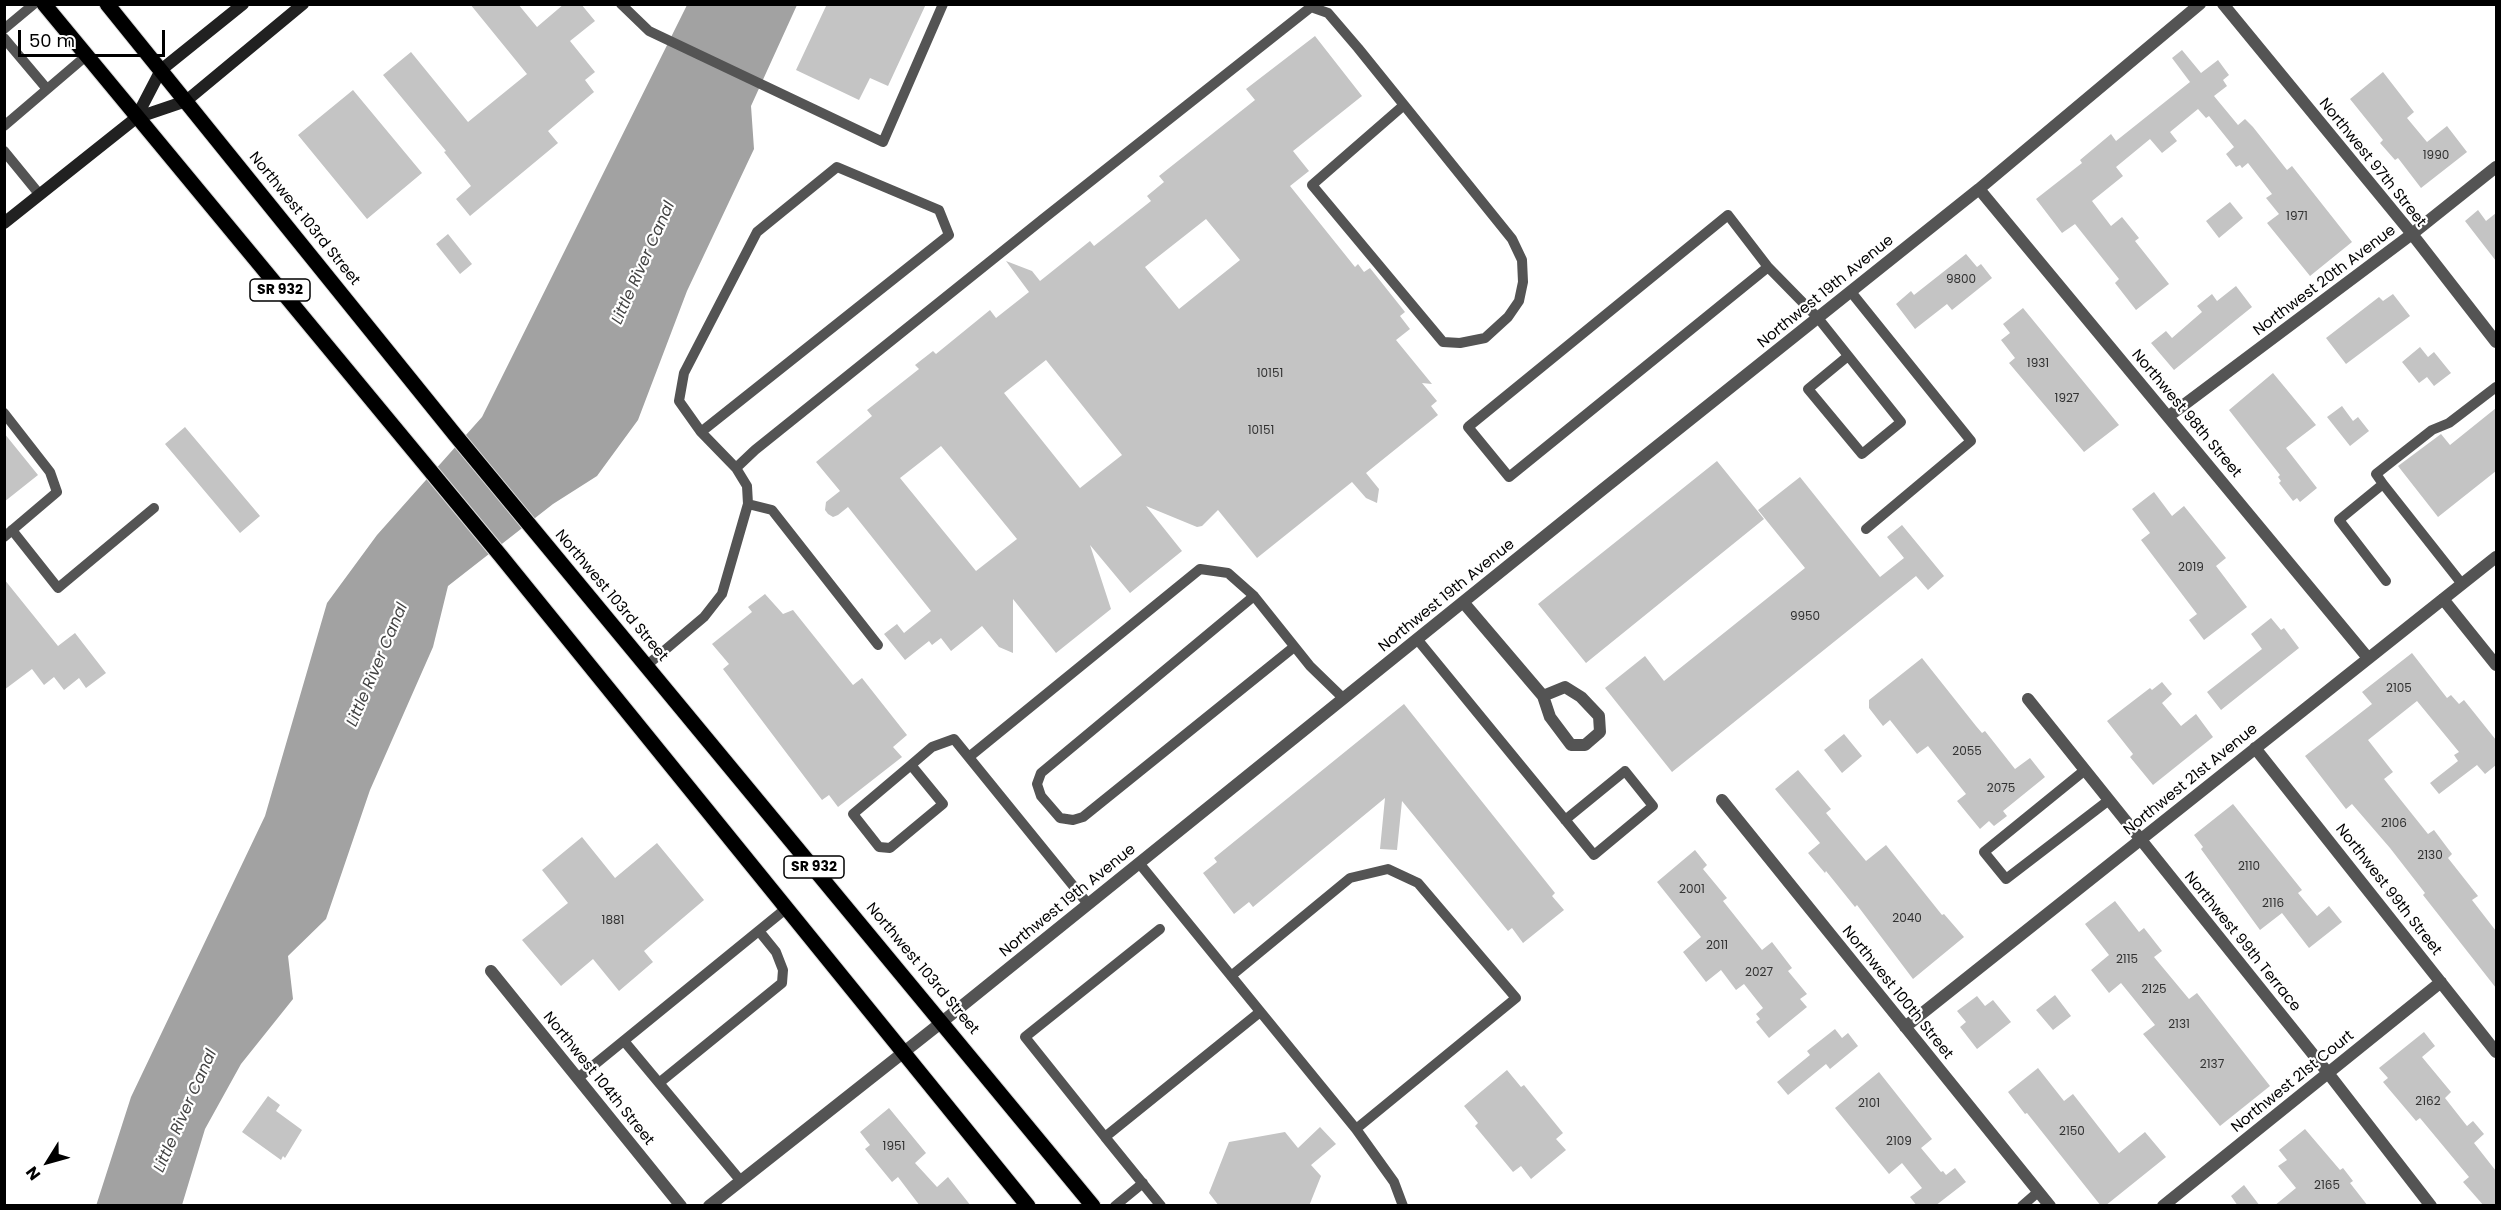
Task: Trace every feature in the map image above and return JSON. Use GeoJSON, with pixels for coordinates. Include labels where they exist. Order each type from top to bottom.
{"type":"FeatureCollection","features":[{"type":"Feature","properties":{"kind":"main road","name":"SR 932"},"geometry":{"type":"LineString","coordinates":[[44,4],[136,118],[500,555],[1028,1206]]}},
{"type":"Feature","properties":{"kind":"main road","name":"Northwest 103rd Street"},"geometry":{"type":"LineString","coordinates":[[107,4],[533,530],[1093,1206]]}},
{"type":"Feature","properties":{"kind":"main road"},"geometry":{"type":"LineString","coordinates":[[136,118],[161,70],[243,4]]}},
{"type":"Feature","properties":{"kind":"main road"},"geometry":{"type":"LineString","coordinates":[[4,223],[136,118],[186,101],[303,4]]}},
{"type":"Feature","properties":{"kind":"main road"},"geometry":{"type":"LineString","coordinates":[[1012,1186],[1041,1206]]}},
{"type":"Feature","properties":{"kind":"street","name":"Northwest 19th Avenue"},"geometry":{"type":"LineString","coordinates":[[709,1206],[904,1053],[1979,189],[2200,4]]}},
{"type":"Feature","properties":{"kind":"street","name":"Northwest 97th Street"},"geometry":{"type":"LineString","coordinates":[[2223,4],[2412,234],[2496,342]]}},
{"type":"Feature","properties":{"kind":"street","name":"Northwest 20th Avenue"},"geometry":{"type":"LineString","coordinates":[[2169,416],[2412,234],[2496,167]]}},
{"type":"Feature","properties":{"kind":"street","name":"Northwest 98th Street"},"geometry":{"type":"LineString","coordinates":[[1979,189],[2368,658]]}},
{"type":"Feature","properties":{"kind":"street","name":"Northwest 21st Avenue"},"geometry":{"type":"LineString","coordinates":[[1905,1027],[2496,557]]}},
{"type":"Feature","properties":{"kind":"street"},"geometry":{"type":"LineString","coordinates":[[2444,599],[2496,665]]}},
{"type":"Feature","properties":{"kind":"street"},"geometry":{"type":"LineString","coordinates":[[1463,602],[1543,696],[1550,717],[1571,745],[1585,745],[1600,732],[1599,716],[1581,697],[1565,687],[1543,696]]}},
{"type":"Feature","properties":{"kind":"street","name":"Northwest 99th Terrace"},"geometry":{"type":"LineString","coordinates":[[2028,699],[2328,1073],[2431,1206]]}},
{"type":"Feature","properties":{"kind":"street","name":"Northwest 99th Street"},"geometry":{"type":"LineString","coordinates":[[2255,748],[2496,1052]]}},
{"type":"Feature","properties":{"kind":"street","name":"Northwest 100th Street"},"geometry":{"type":"LineString","coordinates":[[1722,800],[2050,1206]]}},
{"type":"Feature","properties":{"kind":"street","name":"Northwest 104th Street"},"geometry":{"type":"LineString","coordinates":[[491,971],[681,1206]]}},
{"type":"Feature","properties":{"kind":"street","name":"Northwest 21st Court"},"geometry":{"type":"LineString","coordinates":[[2163,1206],[2441,982]]}},
{"type":"Feature","properties":{"kind":"lane"},"geometry":{"type":"LineString","coordinates":[[4,29],[34,4]]}},
{"type":"Feature","properties":{"kind":"lane"},"geometry":{"type":"LineString","coordinates":[[621,4],[649,31],[883,142],[943,4]]}},
{"type":"Feature","properties":{"kind":"lane"},"geometry":{"type":"LineString","coordinates":[[736,468],[1043,219],[1311,7],[1328,13],[1404,105],[1512,239],[1522,260],[1524,282],[1520,301],[1508,317],[1485,338],[1460,343],[1443,342],[1312,185],[1404,105]]}},
{"type":"Feature","properties":{"kind":"lane"},"geometry":{"type":"LineString","coordinates":[[4,38],[47,89]]}},
{"type":"Feature","properties":{"kind":"lane"},"geometry":{"type":"LineString","coordinates":[[4,126],[86,56]]}},
{"type":"Feature","properties":{"kind":"lane"},"geometry":{"type":"LineString","coordinates":[[4,151],[40,195]]}},
{"type":"Feature","properties":{"kind":"lane"},"geometry":{"type":"LineString","coordinates":[[646,666],[704,617],[722,594],[748,504],[747,486],[736,468],[701,432],[679,401],[684,373],[757,232],[837,167],[939,210],[949,235],[701,432]]}},
{"type":"Feature","properties":{"kind":"lane"},"geometry":{"type":"LineString","coordinates":[[1768,267],[1509,477],[1468,428],[1728,216],[1768,267],[1818,318],[1901,423],[1862,454],[1808,389],[1848,356]]}},
{"type":"Feature","properties":{"kind":"lane"},"geometry":{"type":"LineString","coordinates":[[1851,292],[1971,441],[1866,529]]}},
{"type":"Feature","properties":{"kind":"lane"},"geometry":{"type":"LineString","coordinates":[[2462,584],[2376,474],[2432,430],[2449,423],[2496,387]]}},
{"type":"Feature","properties":{"kind":"lane"},"geometry":{"type":"LineString","coordinates":[[4,413],[50,472],[57,492],[8,534],[58,588],[154,508]]}},
{"type":"Feature","properties":{"kind":"lane"},"geometry":{"type":"LineString","coordinates":[[2383,484],[2339,520],[2386,581]]}},
{"type":"Feature","properties":{"kind":"lane"},"geometry":{"type":"LineString","coordinates":[[748,504],[772,510],[878,645]]}},
{"type":"Feature","properties":{"kind":"lane"},"geometry":{"type":"LineString","coordinates":[[969,757],[1200,570],[1228,573],[1254,596],[1310,666],[1343,698]]}},
{"type":"Feature","properties":{"kind":"lane"},"geometry":{"type":"LineString","coordinates":[[1254,596],[1041,773],[1037,784],[1041,796],[1060,818],[1073,820],[1083,817],[1294,647]]}},
{"type":"Feature","properties":{"kind":"lane"},"geometry":{"type":"LineString","coordinates":[[1417,639],[1565,820],[1594,855],[1653,806],[1625,771],[1565,820]]}},
{"type":"Feature","properties":{"kind":"lane"},"geometry":{"type":"LineString","coordinates":[[911,765],[943,804],[890,848],[879,847],[853,814],[932,747],[954,739],[1088,904]]}},
{"type":"Feature","properties":{"kind":"lane"},"geometry":{"type":"LineString","coordinates":[[2085,770],[1984,852],[2006,879],[2109,800]]}},
{"type":"Feature","properties":{"kind":"lane"},"geometry":{"type":"LineString","coordinates":[[1139,863],[1356,1129],[1394,1182],[1403,1206]]}},
{"type":"Feature","properties":{"kind":"lane"},"geometry":{"type":"LineString","coordinates":[[1231,976],[1350,878],[1388,869],[1418,883],[1516,998],[1356,1129]]}},
{"type":"Feature","properties":{"kind":"lane"},"geometry":{"type":"LineString","coordinates":[[578,1078],[788,908]]}},
{"type":"Feature","properties":{"kind":"lane"},"geometry":{"type":"LineString","coordinates":[[1160,929],[1025,1037],[1161,1206]]}},
{"type":"Feature","properties":{"kind":"lane"},"geometry":{"type":"LineString","coordinates":[[659,1083],[782,983],[783,970],[776,952],[759,931]]}},
{"type":"Feature","properties":{"kind":"lane"},"geometry":{"type":"LineString","coordinates":[[1105,1137],[1260,1012]]}},
{"type":"Feature","properties":{"kind":"lane"},"geometry":{"type":"LineString","coordinates":[[624,1041],[740,1180]]}},
{"type":"Feature","properties":{"kind":"lane"},"geometry":{"type":"LineString","coordinates":[[1115,1206],[1143,1183]]}},
{"type":"Feature","properties":{"kind":"lane"},"geometry":{"type":"LineString","coordinates":[[2022,1206],[2038,1192]]}},
{"type":"Feature","properties":{"kind":"water","name":"Little River Canal"},"geometry":{"type":"Polygon","coordinates":[[[687,5],[797,5],[751,106],[754,149],[687,291],[638,420],[597,476],[553,504],[448,586],[433,647],[370,790],[326,919],[288,956],[293,999],[241,1064],[205,1129],[182,1205],[96,1206],[131,1097],[265,816],[327,603],[377,535],[482,417],[687,5]]]}},
{"type":"Feature","properties":{"kind":"building"},"geometry":{"type":"Polygon","coordinates":[[[470,4],[518,4],[537,27],[564,4],[581,4],[595,21],[570,41],[595,72],[585,80],[594,92],[548,131],[558,143],[470,216],[456,199],[471,186],[444,152],[446,151],[383,75],[411,52],[468,122],[527,74],[470,4]]]}},
{"type":"Feature","properties":{"kind":"building"},"geometry":{"type":"Polygon","coordinates":[[[827,4],[926,4],[888,86],[870,78],[859,100],[796,70],[827,4]]]}},
{"type":"Feature","properties":{"kind":"building"},"geometry":{"type":"Polygon","coordinates":[[[1315,36],[1362,96],[1293,151],[1309,171],[1290,186],[1355,267],[1358,264],[1364,272],[1370,268],[1405,312],[1400,316],[1410,329],[1396,340],[1432,384],[1422,383],[1437,401],[1431,406],[1438,415],[1366,473],[1379,489],[1377,503],[1366,498],[1352,482],[1257,558],[1218,510],[1202,526],[1197,527],[1146,506],[1182,551],[1130,593],[1090,545],[1111,609],[1056,653],[1013,599],[1013,653],[999,647],[982,626],[951,651],[941,638],[932,645],[929,641],[905,660],[884,634],[897,624],[904,633],[931,611],[848,507],[833,517],[828,514],[825,510],[826,502],[840,491],[816,462],[872,416],[867,410],[919,369],[915,365],[933,351],[936,354],[990,310],[996,318],[1029,292],[1006,261],[1032,271],[1040,281],[1090,241],[1094,246],[1151,201],[1147,196],[1164,182],[1159,176],[1255,100],[1246,89],[1315,36]],[[1206,219],[1145,267],[1179,309],[1240,260],[1206,219]],[[1046,360],[1004,393],[1080,488],[1122,455],[1046,360]],[[941,446],[900,478],[976,571],[1017,539],[941,446]]]}},
{"type":"Feature","properties":{"kind":"building"},"geometry":{"type":"Polygon","coordinates":[[[2182,50],[2201,73],[2218,60],[2229,75],[2223,80],[2227,86],[2214,96],[2238,125],[2245,119],[2253,127],[2287,170],[2292,166],[2352,242],[2310,276],[2267,223],[2279,214],[2266,198],[2272,194],[2248,163],[2242,168],[2240,165],[2236,167],[2226,154],[2234,147],[2209,116],[2206,118],[2198,109],[2170,132],[2177,141],[2162,153],[2150,139],[2116,167],[2123,176],[2092,201],[2111,226],[2122,217],[2139,238],[2135,241],[2169,284],[2136,310],[2115,283],[2119,279],[2075,224],[2062,233],[2036,199],[2082,163],[2080,160],[2111,134],[2116,141],[2190,82],[2172,58],[2182,50]]]}},
{"type":"Feature","properties":{"kind":"building"},"geometry":{"type":"Polygon","coordinates":[[[2383,72],[2414,112],[2407,118],[2427,142],[2447,126],[2467,152],[2421,188],[2398,158],[2395,160],[2380,143],[2383,140],[2350,99],[2383,72]]]}},
{"type":"Feature","properties":{"kind":"building"},"geometry":{"type":"Polygon","coordinates":[[[353,90],[422,173],[367,219],[298,135],[353,90]]]}},
{"type":"Feature","properties":{"kind":"building"},"geometry":{"type":"Polygon","coordinates":[[[2230,202],[2243,218],[2219,238],[2206,221],[2230,202]]]}},
{"type":"Feature","properties":{"kind":"building"},"geometry":{"type":"Polygon","coordinates":[[[2478,210],[2486,221],[2496,213],[2496,261],[2465,221],[2478,210]]]}},
{"type":"Feature","properties":{"kind":"building"},"geometry":{"type":"Polygon","coordinates":[[[448,234],[472,264],[460,274],[436,244],[448,234]]]}},
{"type":"Feature","properties":{"kind":"building"},"geometry":{"type":"Polygon","coordinates":[[[1966,254],[1977,267],[1981,264],[1992,278],[1952,310],[1947,304],[1915,329],[1896,304],[1911,291],[1914,295],[1966,254]]]}},
{"type":"Feature","properties":{"kind":"building"},"geometry":{"type":"Polygon","coordinates":[[[2236,286],[2252,307],[2174,370],[2151,343],[2166,331],[2172,338],[2202,312],[2197,306],[2212,294],[2217,301],[2236,286]]]}},
{"type":"Feature","properties":{"kind":"building"},"geometry":{"type":"Polygon","coordinates":[[[2393,294],[2410,316],[2346,364],[2326,338],[2379,297],[2383,301],[2393,294]]]}},
{"type":"Feature","properties":{"kind":"building"},"geometry":{"type":"Polygon","coordinates":[[[2023,308],[2119,425],[2084,452],[2009,363],[2015,358],[2001,340],[2010,333],[2003,324],[2023,308]]]}},
{"type":"Feature","properties":{"kind":"building"},"geometry":{"type":"Polygon","coordinates":[[[2420,347],[2428,357],[2434,352],[2451,373],[2434,386],[2427,377],[2419,383],[2402,362],[2420,347]]]}},
{"type":"Feature","properties":{"kind":"building"},"geometry":{"type":"Polygon","coordinates":[[[2273,373],[2316,425],[2286,448],[2317,488],[2300,502],[2297,498],[2293,501],[2279,483],[2280,475],[2229,410],[2273,373]]]}},
{"type":"Feature","properties":{"kind":"building"},"geometry":{"type":"Polygon","coordinates":[[[2342,406],[2353,421],[2358,417],[2369,431],[2350,446],[2327,417],[2342,406]]]}},
{"type":"Feature","properties":{"kind":"building"},"geometry":{"type":"Polygon","coordinates":[[[2496,408],[2496,471],[2438,517],[2398,466],[2441,434],[2450,445],[2496,408]]]}},
{"type":"Feature","properties":{"kind":"building"},"geometry":{"type":"Polygon","coordinates":[[[185,427],[260,516],[240,533],[165,444],[185,427]]]}},
{"type":"Feature","properties":{"kind":"building"},"geometry":{"type":"Polygon","coordinates":[[[4,433],[38,475],[4,502],[4,433]]]}},
{"type":"Feature","properties":{"kind":"building"},"geometry":{"type":"Polygon","coordinates":[[[1717,461],[1764,519],[1586,663],[1538,604],[1717,461]]]}},
{"type":"Feature","properties":{"kind":"building"},"geometry":{"type":"Polygon","coordinates":[[[1800,477],[1880,577],[1904,558],[1887,537],[1902,525],[1944,576],[1928,590],[1916,576],[1672,772],[1605,688],[1645,656],[1664,681],[1805,568],[1758,510],[1800,477]]]}},
{"type":"Feature","properties":{"kind":"building"},"geometry":{"type":"Polygon","coordinates":[[[2154,492],[2172,516],[2184,506],[2226,558],[2216,566],[2247,607],[2204,640],[2189,620],[2197,614],[2141,540],[2150,533],[2132,509],[2154,492]]]}},
{"type":"Feature","properties":{"kind":"building"},"geometry":{"type":"Polygon","coordinates":[[[4,579],[58,646],[75,633],[106,673],[86,688],[79,678],[64,690],[54,677],[44,685],[32,669],[4,690],[4,579]]]}},
{"type":"Feature","properties":{"kind":"building"},"geometry":{"type":"Polygon","coordinates":[[[765,594],[783,614],[793,610],[853,685],[862,678],[907,735],[893,747],[902,757],[838,807],[829,795],[822,800],[723,669],[729,664],[712,644],[752,612],[748,607],[765,594]]]}},
{"type":"Feature","properties":{"kind":"building"},"geometry":{"type":"Polygon","coordinates":[[[2271,618],[2281,630],[2284,628],[2299,648],[2221,710],[2207,692],[2262,649],[2251,634],[2271,618]]]}},
{"type":"Feature","properties":{"kind":"building"},"geometry":{"type":"Polygon","coordinates":[[[2412,653],[2447,698],[2451,695],[2459,704],[2464,700],[2496,740],[2496,765],[2485,774],[2477,765],[2439,794],[2430,783],[2458,761],[2454,755],[2459,752],[2417,701],[2368,740],[2393,772],[2384,779],[2428,834],[2434,830],[2452,854],[2448,858],[2478,896],[2472,900],[2496,931],[2496,988],[2423,895],[2425,893],[2390,848],[2352,804],[2346,809],[2305,756],[2372,704],[2362,692],[2412,653]]]}},
{"type":"Feature","properties":{"kind":"building"},"geometry":{"type":"Polygon","coordinates":[[[1922,658],[1976,726],[1982,733],[1985,731],[2015,769],[2030,758],[2045,777],[2003,811],[2007,816],[1994,826],[1989,821],[1980,829],[1957,801],[1966,794],[1928,746],[1917,754],[1890,720],[1883,726],[1869,708],[1869,700],[1922,658]]]}},
{"type":"Feature","properties":{"kind":"building"},"geometry":{"type":"Polygon","coordinates":[[[2162,682],[2172,694],[2162,703],[2181,726],[2196,714],[2213,737],[2153,785],[2130,757],[2133,754],[2107,721],[2150,688],[2152,690],[2162,682]]]}},
{"type":"Feature","properties":{"kind":"building"},"geometry":{"type":"Polygon","coordinates":[[[1404,704],[1555,893],[1552,896],[1564,910],[1523,943],[1512,928],[1508,931],[1402,801],[1397,850],[1380,849],[1385,798],[1253,907],[1249,902],[1234,914],[1203,873],[1217,862],[1214,858],[1404,704]]]}},
{"type":"Feature","properties":{"kind":"building"},"geometry":{"type":"Polygon","coordinates":[[[1844,734],[1862,756],[1842,773],[1824,750],[1844,734]]]}},
{"type":"Feature","properties":{"kind":"building"},"geometry":{"type":"Polygon","coordinates":[[[1798,770],[1831,809],[1826,813],[1866,861],[1886,845],[1942,915],[1944,914],[1964,937],[1913,979],[1857,905],[1855,907],[1808,853],[1820,843],[1775,789],[1798,770]]]}},
{"type":"Feature","properties":{"kind":"building"},"geometry":{"type":"Polygon","coordinates":[[[2233,804],[2302,890],[2298,893],[2317,916],[2329,906],[2342,922],[2309,948],[2282,913],[2260,930],[2201,849],[2203,847],[2194,835],[2233,804]]]}},
{"type":"Feature","properties":{"kind":"building"},"geometry":{"type":"Polygon","coordinates":[[[582,837],[615,878],[657,843],[704,900],[644,951],[653,962],[619,991],[593,959],[561,986],[522,940],[568,903],[542,870],[582,837]]]}},
{"type":"Feature","properties":{"kind":"building"},"geometry":{"type":"Polygon","coordinates":[[[1695,850],[1707,865],[1703,869],[1727,898],[1723,901],[1762,950],[1772,942],[1792,968],[1788,971],[1807,994],[1800,999],[1807,1007],[1769,1038],[1756,1022],[1760,1019],[1756,1014],[1763,1008],[1744,984],[1736,990],[1721,970],[1706,982],[1683,952],[1701,937],[1657,882],[1695,850]]]}},
{"type":"Feature","properties":{"kind":"building"},"geometry":{"type":"Polygon","coordinates":[[[2115,901],[2139,932],[2144,928],[2162,951],[2154,957],[2189,999],[2197,993],[2270,1086],[2220,1126],[2143,1034],[2155,1025],[2121,983],[2109,993],[2091,970],[2109,955],[2085,924],[2115,901]]]}},
{"type":"Feature","properties":{"kind":"building"},"geometry":{"type":"Polygon","coordinates":[[[2055,995],[2071,1016],[2053,1030],[2036,1010],[2055,995]]]}},
{"type":"Feature","properties":{"kind":"building"},"geometry":{"type":"Polygon","coordinates":[[[1977,996],[1985,1006],[1993,1000],[2011,1022],[1977,1049],[1960,1027],[1966,1022],[1957,1011],[1977,996]]]}},
{"type":"Feature","properties":{"kind":"building"},"geometry":{"type":"Polygon","coordinates":[[[1835,1029],[1842,1038],[1848,1033],[1858,1046],[1830,1069],[1826,1064],[1788,1095],[1777,1082],[1810,1055],[1807,1051],[1835,1029]]]}},
{"type":"Feature","properties":{"kind":"building"},"geometry":{"type":"Polygon","coordinates":[[[2424,1032],[2435,1046],[2422,1057],[2451,1092],[2445,1098],[2467,1126],[2473,1121],[2484,1134],[2474,1143],[2496,1171],[2496,1206],[2484,1206],[2463,1182],[2469,1177],[2420,1118],[2416,1121],[2383,1082],[2388,1078],[2379,1068],[2424,1032]]]}},
{"type":"Feature","properties":{"kind":"building"},"geometry":{"type":"Polygon","coordinates":[[[2038,1068],[2064,1101],[2073,1094],[2119,1153],[2145,1132],[2166,1157],[2105,1206],[2101,1206],[2008,1092],[2038,1068]]]}},
{"type":"Feature","properties":{"kind":"building"},"geometry":{"type":"Polygon","coordinates":[[[1507,1070],[1521,1087],[1524,1085],[1563,1133],[1556,1139],[1566,1150],[1531,1179],[1521,1166],[1513,1172],[1475,1126],[1478,1123],[1464,1106],[1507,1070]]]}},
{"type":"Feature","properties":{"kind":"building"},"geometry":{"type":"Polygon","coordinates":[[[1879,1072],[1932,1139],[1921,1148],[1941,1172],[1943,1171],[1946,1175],[1955,1168],[1966,1182],[1935,1206],[1917,1206],[1910,1197],[1922,1188],[1902,1163],[1889,1174],[1835,1108],[1879,1072]]]}},
{"type":"Feature","properties":{"kind":"building"},"geometry":{"type":"Polygon","coordinates":[[[268,1096],[280,1105],[276,1111],[302,1130],[285,1158],[283,1156],[281,1160],[242,1132],[268,1096]]]}},
{"type":"Feature","properties":{"kind":"building"},"geometry":{"type":"Polygon","coordinates":[[[889,1108],[926,1153],[915,1163],[937,1187],[948,1177],[971,1206],[920,1206],[898,1177],[892,1182],[865,1149],[870,1145],[860,1132],[889,1108]]]}},
{"type":"Feature","properties":{"kind":"building"},"geometry":{"type":"Polygon","coordinates":[[[1320,1127],[1336,1144],[1311,1165],[1321,1176],[1309,1206],[1219,1206],[1209,1193],[1229,1142],[1285,1132],[1298,1148],[1320,1127]]]}},
{"type":"Feature","properties":{"kind":"building"},"geometry":{"type":"Polygon","coordinates":[[[2305,1129],[2340,1170],[2343,1168],[2353,1181],[2350,1183],[2368,1206],[2274,1206],[2296,1188],[2278,1166],[2287,1160],[2279,1150],[2305,1129]]]}},
{"type":"Feature","properties":{"kind":"building"},"geometry":{"type":"Polygon","coordinates":[[[2244,1185],[2260,1206],[2238,1206],[2231,1196],[2244,1185]]]}}]}
